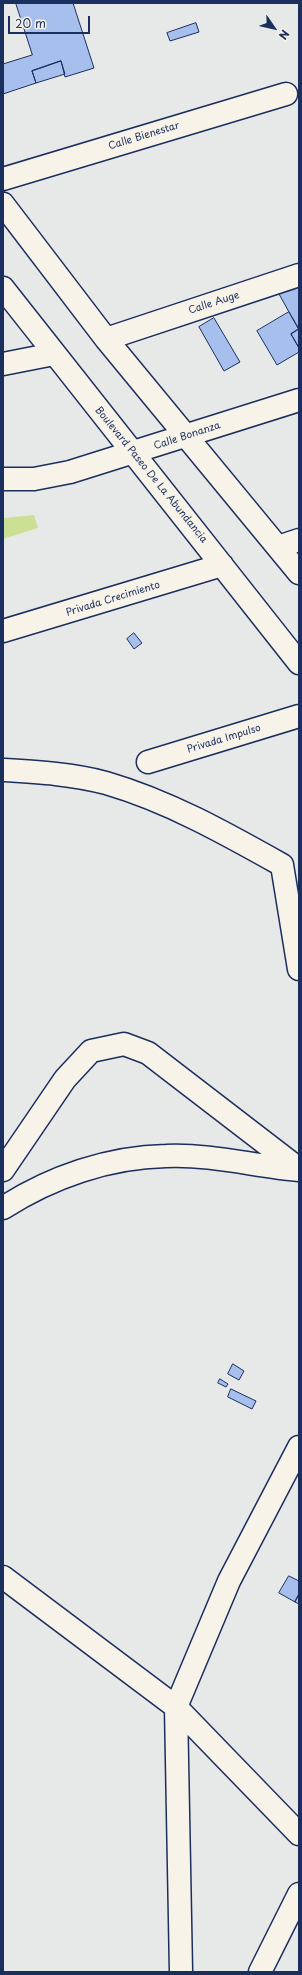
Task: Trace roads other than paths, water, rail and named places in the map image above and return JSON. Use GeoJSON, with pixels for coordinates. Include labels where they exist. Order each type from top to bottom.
{"type":"FeatureCollection","features":[{"type":"Feature","properties":{"kind":"street","name":"Calle Bienestar"},"geometry":{"type":"LineString","coordinates":[[3,179],[286,94]]}},
{"type":"Feature","properties":{"kind":"street"},"geometry":{"type":"LineString","coordinates":[[3,204],[106,339],[299,573]]}},
{"type":"Feature","properties":{"kind":"street","name":"Calle Auge"},"geometry":{"type":"LineString","coordinates":[[106,339],[299,275]]}},
{"type":"Feature","properties":{"kind":"street","name":"Boulevard Paseo De La Abundancia"},"geometry":{"type":"LineString","coordinates":[[3,288],[299,662]]}},
{"type":"Feature","properties":{"kind":"street"},"geometry":{"type":"LineString","coordinates":[[3,364],[54,354]]}},
{"type":"Feature","properties":{"kind":"street","name":"Calle Bonanza"},"geometry":{"type":"LineString","coordinates":[[3,479],[34,479],[70,472],[186,437],[299,400]]}},
{"type":"Feature","properties":{"kind":"street"},"geometry":{"type":"LineString","coordinates":[[278,547],[299,540]]}},
{"type":"Feature","properties":{"kind":"street","name":"Privada Crecimiento"},"geometry":{"type":"LineString","coordinates":[[3,631],[222,565]]}},
{"type":"Feature","properties":{"kind":"street","name":"Privada Impulso"},"geometry":{"type":"LineString","coordinates":[[148,762],[299,716]]}},
{"type":"Feature","properties":{"kind":"street"},"geometry":{"type":"LineString","coordinates":[[3,770],[40,772],[105,783],[171,806],[290,864],[299,968]]}},
{"type":"Feature","properties":{"kind":"street"},"geometry":{"type":"LineString","coordinates":[[3,1170],[65,1078],[91,1051],[124,1044],[148,1053],[299,1170]]}},
{"type":"Feature","properties":{"kind":"street"},"geometry":{"type":"LineString","coordinates":[[3,1208],[21,1197],[69,1175],[119,1160],[167,1156],[222,1160],[299,1170]]}},
{"type":"Feature","properties":{"kind":"street"},"geometry":{"type":"LineString","coordinates":[[181,1972],[176,1706],[229,1581],[299,1447]]}},
{"type":"Feature","properties":{"kind":"street"},"geometry":{"type":"LineString","coordinates":[[3,1577],[176,1706],[299,1834]]}},
{"type":"Feature","properties":{"kind":"street"},"geometry":{"type":"LineString","coordinates":[[260,1972],[299,1894]]}}]}
